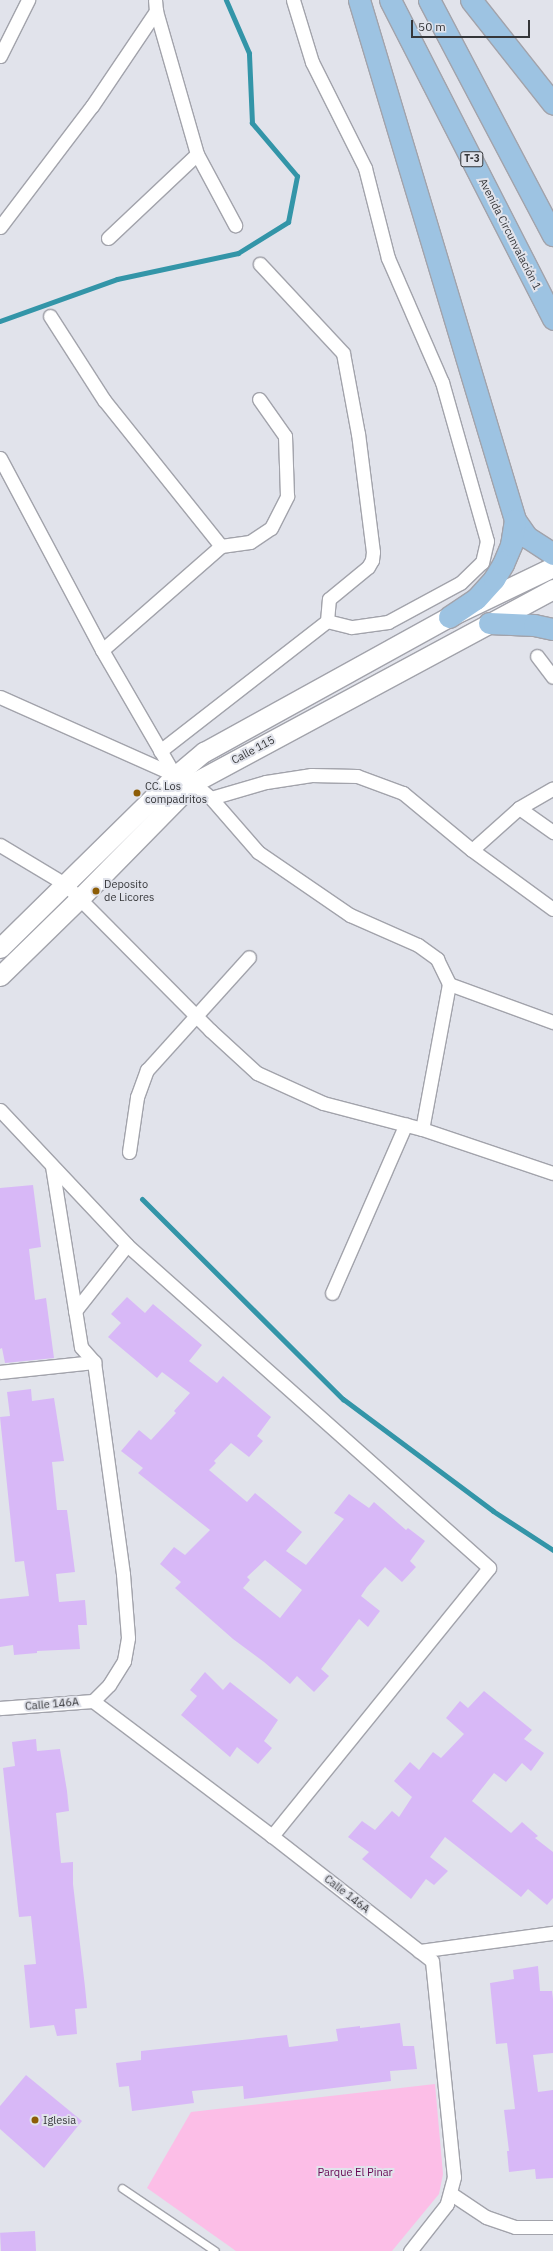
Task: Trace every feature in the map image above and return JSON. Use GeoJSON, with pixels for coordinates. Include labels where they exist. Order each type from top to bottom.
{"type":"FeatureCollection","features":[{"type":"Feature","properties":{"kind":"main road"},"geometry":{"type":"LineString","coordinates":[[359,0],[515,520],[528,537],[553,554]]}},
{"type":"Feature","properties":{"kind":"main road","name":"Avenida Circunvalación 1"},"geometry":{"type":"LineString","coordinates":[[390,0],[553,319]]}},
{"type":"Feature","properties":{"kind":"main road"},"geometry":{"type":"LineString","coordinates":[[429,0],[553,235]]}},
{"type":"Feature","properties":{"kind":"main road"},"geometry":{"type":"LineString","coordinates":[[471,0],[553,104]]}},
{"type":"Feature","properties":{"kind":"main road"},"geometry":{"type":"LineString","coordinates":[[449,617],[476,599],[494,579],[503,564],[511,544],[515,520]]}},
{"type":"Feature","properties":{"kind":"main road","name":"Calle 115"},"geometry":{"type":"LineString","coordinates":[[0,948],[175,776],[204,752],[449,617],[553,567]]}},
{"type":"Feature","properties":{"kind":"main road","name":"Calle 115"},"geometry":{"type":"LineString","coordinates":[[0,976],[80,898],[193,783],[553,589]]}},
{"type":"Feature","properties":{"kind":"main road"},"geometry":{"type":"LineString","coordinates":[[489,623],[534,625],[553,629]]}},
{"type":"Feature","properties":{"kind":"street"},"geometry":{"type":"LineString","coordinates":[[0,56],[28,0]]}},
{"type":"Feature","properties":{"kind":"street"},"geometry":{"type":"LineString","coordinates":[[293,0],[312,62],[365,168],[388,258],[442,382],[487,541],[482,562],[460,583],[388,622],[351,627],[327,621]]}},
{"type":"Feature","properties":{"kind":"street"},"geometry":{"type":"LineString","coordinates":[[156,5],[197,154],[235,225]]}},
{"type":"Feature","properties":{"kind":"street"},"geometry":{"type":"LineString","coordinates":[[0,226],[92,106],[156,5]]}},
{"type":"Feature","properties":{"kind":"street"},"geometry":{"type":"LineString","coordinates":[[108,238],[197,154]]}},
{"type":"Feature","properties":{"kind":"street"},"geometry":{"type":"LineString","coordinates":[[160,751],[327,621],[329,599],[368,567],[373,552],[358,434],[344,353],[260,264]]}},
{"type":"Feature","properties":{"kind":"street"},"geometry":{"type":"LineString","coordinates":[[50,316],[104,400],[221,546]]}},
{"type":"Feature","properties":{"kind":"street"},"geometry":{"type":"LineString","coordinates":[[102,650],[221,546],[250,542],[271,528],[287,496],[285,436],[259,399]]}},
{"type":"Feature","properties":{"kind":"street"},"geometry":{"type":"LineString","coordinates":[[0,458],[102,650],[175,776]]}},
{"type":"Feature","properties":{"kind":"street"},"geometry":{"type":"LineString","coordinates":[[537,656],[553,677]]}},
{"type":"Feature","properties":{"kind":"street"},"geometry":{"type":"LineString","coordinates":[[0,697],[193,783],[211,798],[258,852],[350,915],[418,945],[437,959],[449,984],[422,1129]]}},
{"type":"Feature","properties":{"kind":"street"},"geometry":{"type":"LineString","coordinates":[[211,798],[266,782],[311,775],[357,776],[403,793],[472,850],[553,909]]}},
{"type":"Feature","properties":{"kind":"street"},"geometry":{"type":"LineString","coordinates":[[472,850],[519,808],[553,788]]}},
{"type":"Feature","properties":{"kind":"street"},"geometry":{"type":"LineString","coordinates":[[519,808],[553,832]]}},
{"type":"Feature","properties":{"kind":"street"},"geometry":{"type":"LineString","coordinates":[[0,845],[64,884],[80,898],[195,1016],[257,1073],[323,1103],[406,1124],[553,1173]]}},
{"type":"Feature","properties":{"kind":"street"},"geometry":{"type":"LineString","coordinates":[[129,1152],[137,1097],[147,1070],[249,957]]}},
{"type":"Feature","properties":{"kind":"street"},"geometry":{"type":"LineString","coordinates":[[449,984],[553,1022]]}},
{"type":"Feature","properties":{"kind":"street"},"geometry":{"type":"LineString","coordinates":[[0,1110],[127,1245],[489,1568],[272,1836]]}},
{"type":"Feature","properties":{"kind":"street"},"geometry":{"type":"LineString","coordinates":[[332,1293],[406,1124]]}},
{"type":"Feature","properties":{"kind":"street"},"geometry":{"type":"LineString","coordinates":[[52,1166],[81,1347],[94,1362],[123,1574],[128,1638],[124,1661],[109,1685],[93,1701]]}},
{"type":"Feature","properties":{"kind":"street"},"geometry":{"type":"LineString","coordinates":[[75,1311],[127,1245]]}},
{"type":"Feature","properties":{"kind":"street"},"geometry":{"type":"LineString","coordinates":[[0,1372],[94,1362]]}},
{"type":"Feature","properties":{"kind":"street","name":"Calle 146A"},"geometry":{"type":"LineString","coordinates":[[0,1708],[93,1701],[272,1836],[432,1962],[454,2177],[447,2204],[410,2251]]}},
{"type":"Feature","properties":{"kind":"street"},"geometry":{"type":"LineString","coordinates":[[419,1952],[553,1933]]}},
{"type":"Feature","properties":{"kind":"street"},"geometry":{"type":"LineString","coordinates":[[450,2193],[486,2217],[515,2227],[553,2227]]}},
{"type":"Feature","properties":{"kind":"lane"},"geometry":{"type":"LineString","coordinates":[[122,2188],[215,2251]]}},
{"type":"Feature","properties":{"kind":"green space","name":"Parque El Pinar"},"geometry":{"type":"Polygon","coordinates":[[[435,2084],[443,2174],[439,2194],[392,2251],[236,2251],[147,2188],[191,2112],[435,2084]]]}},
{"type":"Feature","properties":{"kind":"building"},"geometry":{"type":"Polygon","coordinates":[[[33,1185],[41,1247],[29,1249],[35,1300],[46,1298],[54,1358],[5,1363],[2,1348],[0,1349],[0,1188],[33,1185]]]}},
{"type":"Feature","properties":{"kind":"building"},"geometry":{"type":"Polygon","coordinates":[[[127,1297],[145,1313],[153,1304],[202,1345],[189,1361],[217,1383],[223,1376],[271,1417],[257,1436],[263,1441],[249,1457],[231,1443],[214,1461],[216,1463],[209,1470],[247,1502],[255,1493],[302,1532],[286,1551],[306,1565],[344,1519],[334,1513],[349,1494],[369,1508],[374,1502],[406,1530],[408,1528],[425,1541],[410,1561],[416,1567],[402,1582],[385,1567],[367,1587],[361,1596],[380,1611],[368,1627],[359,1619],[321,1669],[329,1676],[314,1692],[297,1676],[290,1684],[233,1639],[175,1588],[181,1582],[160,1564],[174,1547],[185,1555],[210,1530],[138,1473],[143,1468],[121,1451],[139,1430],[151,1440],[176,1413],[174,1411],[190,1393],[162,1372],[157,1378],[108,1337],[121,1323],[111,1314],[127,1297]],[[265,1560],[247,1577],[250,1580],[243,1588],[280,1618],[302,1590],[265,1560]]]}},
{"type":"Feature","properties":{"kind":"building"},"geometry":{"type":"Polygon","coordinates":[[[31,1389],[32,1401],[54,1398],[64,1461],[52,1462],[57,1510],[67,1510],[75,1572],[56,1574],[59,1602],[85,1600],[87,1625],[78,1625],[80,1649],[37,1651],[37,1653],[14,1655],[13,1645],[0,1647],[0,1599],[29,1596],[24,1561],[15,1562],[0,1417],[10,1416],[7,1392],[31,1389]]]}},
{"type":"Feature","properties":{"kind":"building"},"geometry":{"type":"Polygon","coordinates":[[[205,1672],[223,1690],[230,1682],[278,1720],[264,1741],[272,1748],[258,1764],[237,1747],[230,1757],[181,1715],[197,1696],[190,1690],[205,1672]]]}},
{"type":"Feature","properties":{"kind":"building"},"geometry":{"type":"Polygon","coordinates":[[[484,1691],[532,1730],[524,1739],[544,1753],[531,1771],[522,1763],[506,1782],[494,1773],[472,1801],[511,1833],[522,1822],[538,1836],[535,1838],[553,1852],[553,1898],[547,1905],[528,1889],[521,1897],[445,1837],[430,1857],[448,1871],[434,1885],[426,1879],[411,1899],[362,1859],[369,1852],[348,1837],[362,1821],[375,1830],[392,1811],[399,1817],[412,1797],[394,1781],[410,1762],[419,1770],[433,1752],[441,1758],[464,1734],[446,1718],[460,1701],[468,1708],[484,1691]]]}},
{"type":"Feature","properties":{"kind":"building"},"geometry":{"type":"Polygon","coordinates":[[[36,1739],[37,1751],[60,1749],[67,1791],[69,1811],[56,1813],[61,1863],[73,1862],[73,1884],[87,2008],[75,2009],[77,2034],[57,2036],[54,2025],[30,2028],[24,1965],[36,1964],[31,1916],[19,1917],[3,1768],[15,1766],[12,1742],[36,1739]]]}},
{"type":"Feature","properties":{"kind":"building"},"geometry":{"type":"Polygon","coordinates":[[[538,1966],[540,1991],[552,1991],[553,1999],[553,2053],[533,2055],[538,2092],[553,2090],[553,2178],[536,2179],[535,2169],[509,2172],[507,2151],[509,2151],[504,2110],[515,2109],[507,2043],[496,2044],[490,1983],[514,1979],[513,1970],[538,1966]]]}},
{"type":"Feature","properties":{"kind":"building"},"geometry":{"type":"Polygon","coordinates":[[[400,2023],[403,2046],[414,2046],[417,2069],[390,2071],[391,2081],[244,2099],[243,2086],[192,2091],[194,2103],[132,2111],[129,2086],[119,2087],[116,2063],[141,2060],[141,2051],[287,2035],[289,2047],[338,2041],[336,2029],[360,2026],[360,2028],[400,2023]]]}},
{"type":"Feature","properties":{"kind":"building"},"geometry":{"type":"Polygon","coordinates":[[[26,2075],[82,2121],[44,2168],[0,2129],[0,2106],[26,2075]]]}},
{"type":"Feature","properties":{"kind":"building"},"geometry":{"type":"Polygon","coordinates":[[[35,2231],[36,2251],[1,2251],[0,2233],[35,2231]]]}},
{"type":"Feature","properties":{"kind":"waterway"},"geometry":{"type":"LineString","coordinates":[[0,321],[117,279],[238,253],[288,222],[297,176],[252,123],[249,53],[226,0]]}},
{"type":"Feature","properties":{"kind":"waterway"},"geometry":{"type":"LineString","coordinates":[[142,1199],[343,1399],[493,1511],[553,1550]]}},
{"type":"Feature","properties":{"kind":"place","name":"CC. Los compadritos"},"geometry":{"type":"Point","coordinates":[137,793]}},
{"type":"Feature","properties":{"kind":"place","name":"Deposito de Licores"},"geometry":{"type":"Point","coordinates":[96,891]}},
{"type":"Feature","properties":{"kind":"place","name":"Iglesia"},"geometry":{"type":"Point","coordinates":[35,2120]}}]}
